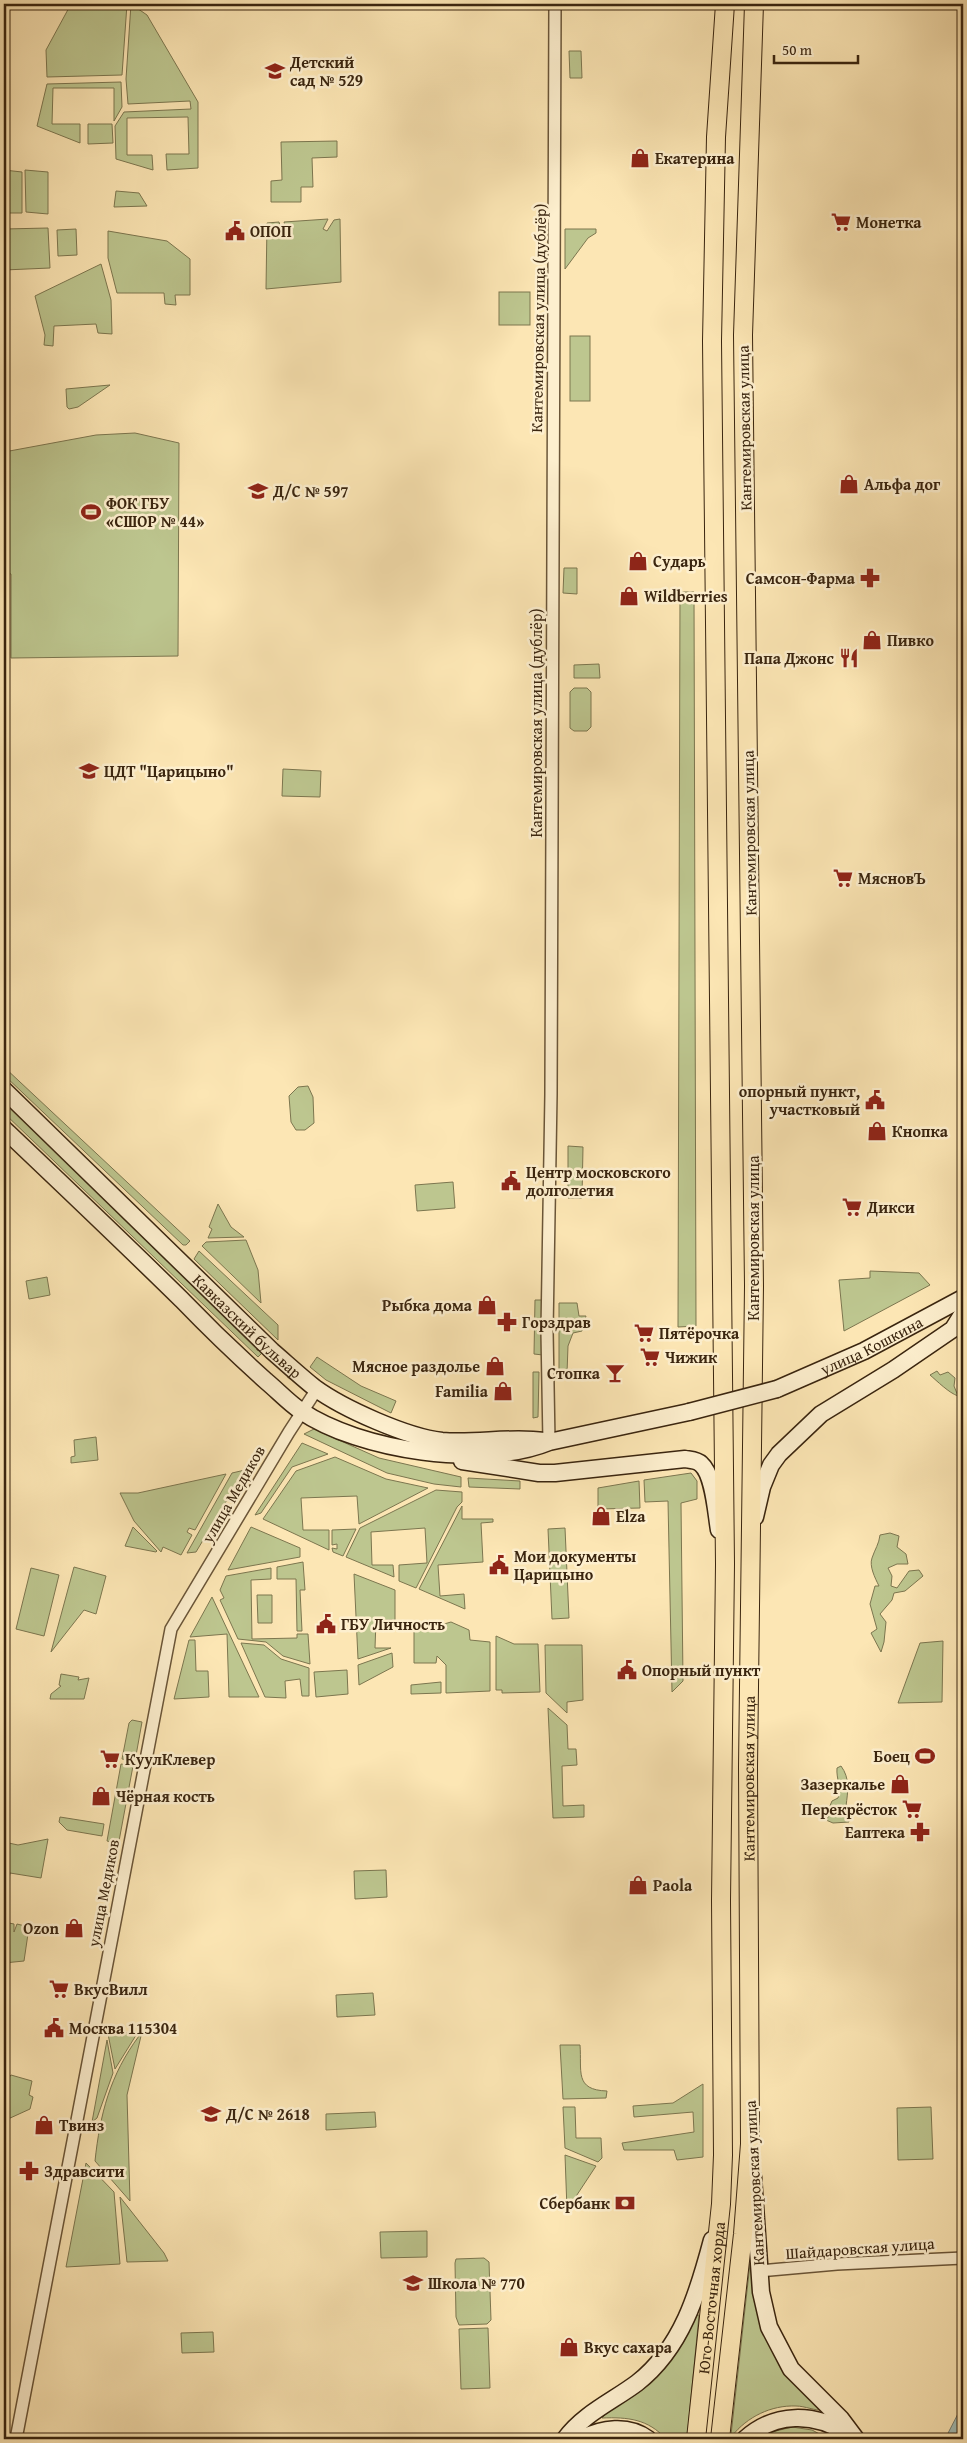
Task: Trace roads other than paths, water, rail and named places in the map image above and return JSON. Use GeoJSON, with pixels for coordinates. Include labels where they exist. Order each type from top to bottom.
{"type":"FeatureCollection","features":[{"type":"Feature","properties":{"kind":"main road"},"geometry":{"type":"LineString","coordinates":[[716,4],[716,137]]}},
{"type":"Feature","properties":{"kind":"main road","name":"Кантемировская улица"},"geometry":{"type":"LineString","coordinates":[[723,2155],[721,1891],[725,1564],[712,341],[716,137],[725,4]]}},
{"type":"Feature","properties":{"kind":"main road","name":"Кантемировская улица"},"geometry":{"type":"LineString","coordinates":[[754,4],[743,336],[754,1286],[748,1767],[750,2144],[763,2309],[784,2360],[801,2381],[840,2419],[856,2439]]}},
{"type":"Feature","properties":{"kind":"main road","name":"Кавказский бульвар"},"geometry":{"type":"LineString","coordinates":[[4,1090],[272,1350],[317,1389],[397,1429],[439,1440],[504,1441],[528,1439],[549,1442]]}},
{"type":"Feature","properties":{"kind":"main road","name":"Кавказский бульвар"},"geometry":{"type":"LineString","coordinates":[[4,1129],[242,1359],[301,1411],[340,1430],[384,1446],[438,1453],[506,1453],[530,1450],[549,1442],[689,1412]]}},
{"type":"Feature","properties":{"kind":"main road","name":"улица Кошкина"},"geometry":{"type":"LineString","coordinates":[[689,1412],[777,1389],[864,1351],[963,1298]]}},
{"type":"Feature","properties":{"kind":"main road"},"geometry":{"type":"LineString","coordinates":[[752,1526],[762,1487],[771,1465],[780,1454],[821,1414],[893,1370],[953,1329],[963,1314]]}},
{"type":"Feature","properties":{"kind":"main road"},"geometry":{"type":"LineString","coordinates":[[438,1453],[465,1462],[539,1473],[685,1459],[695,1461],[701,1464],[708,1474],[725,1564]]}},
{"type":"Feature","properties":{"kind":"main road","name":"Юго-Восточная хорда"},"geometry":{"type":"LineString","coordinates":[[720,2439],[743,2234],[750,2144]]}},
{"type":"Feature","properties":{"kind":"main road","name":"Юго-Восточная хорда"},"geometry":{"type":"LineString","coordinates":[[696,2439],[721,2204],[723,2155]]}},
{"type":"Feature","properties":{"kind":"main road"},"geometry":{"type":"LineString","coordinates":[[565,2439],[578,2423],[638,2381],[672,2343],[689,2315],[695,2298],[721,2204]]}},
{"type":"Feature","properties":{"kind":"main road"},"geometry":{"type":"LineString","coordinates":[[745,2439],[765,2424],[788,2417],[830,2424],[856,2439]]}},
{"type":"Feature","properties":{"kind":"main road"},"geometry":{"type":"LineString","coordinates":[[581,2439],[598,2432],[620,2429],[633,2431],[648,2439]]}},
{"type":"Feature","properties":{"kind":"street","name":"Кантемировская улица (дублёр)"},"geometry":{"type":"LineString","coordinates":[[549,1442],[547,1331],[551,1085],[555,4]]}},
{"type":"Feature","properties":{"kind":"street","name":"улица Медиков"},"geometry":{"type":"LineString","coordinates":[[16,2439],[171,1629],[301,1411],[317,1389]]}},
{"type":"Feature","properties":{"kind":"street","name":"Шайдаровская улица"},"geometry":{"type":"LineString","coordinates":[[759,2272],[836,2264],[963,2258]]}},
{"type":"Feature","properties":{"kind":"water"},"geometry":{"type":"Polygon","coordinates":[[[963,2404],[963,2439],[945,2439],[963,2404]]]}},
{"type":"Feature","properties":{"kind":"place","name":"Детский сад № 529"},"geometry":{"type":"Point","coordinates":[275,71]}},
{"type":"Feature","properties":{"kind":"place","name":"Екатерина"},"geometry":{"type":"Point","coordinates":[640,158]}},
{"type":"Feature","properties":{"kind":"place","name":"Монетка"},"geometry":{"type":"Point","coordinates":[841,222]}},
{"type":"Feature","properties":{"kind":"place","name":"ОПОП"},"geometry":{"type":"Point","coordinates":[235,231]}},
{"type":"Feature","properties":{"kind":"place","name":"Альфа дог"},"geometry":{"type":"Point","coordinates":[849,484]}},
{"type":"Feature","properties":{"kind":"place","name":"Д/C № 597"},"geometry":{"type":"Point","coordinates":[258,491]}},
{"type":"Feature","properties":{"kind":"place","name":"ФОК ГБУ «СШОР № 44»"},"geometry":{"type":"Point","coordinates":[91,512]}},
{"type":"Feature","properties":{"kind":"place","name":"Сударь"},"geometry":{"type":"Point","coordinates":[638,561]}},
{"type":"Feature","properties":{"kind":"place","name":"Самсон-Фарма"},"geometry":{"type":"Point","coordinates":[870,578]}},
{"type":"Feature","properties":{"kind":"place","name":"Wildberries"},"geometry":{"type":"Point","coordinates":[629,596]}},
{"type":"Feature","properties":{"kind":"place","name":"Пивко"},"geometry":{"type":"Point","coordinates":[872,640]}},
{"type":"Feature","properties":{"kind":"place","name":"Папа Джонс"},"geometry":{"type":"Point","coordinates":[849,658]}},
{"type":"Feature","properties":{"kind":"place","name":"ЦДТ \"Царицыно\""},"geometry":{"type":"Point","coordinates":[89,771]}},
{"type":"Feature","properties":{"kind":"place","name":"МясновЪ"},"geometry":{"type":"Point","coordinates":[843,878]}},
{"type":"Feature","properties":{"kind":"place","name":"опорный пункт, участковый"},"geometry":{"type":"Point","coordinates":[875,1100]}},
{"type":"Feature","properties":{"kind":"place","name":"Кнопка"},"geometry":{"type":"Point","coordinates":[877,1131]}},
{"type":"Feature","properties":{"kind":"place","name":"Центр московского долголетия"},"geometry":{"type":"Point","coordinates":[511,1181]}},
{"type":"Feature","properties":{"kind":"place","name":"Дикси"},"geometry":{"type":"Point","coordinates":[852,1207]}},
{"type":"Feature","properties":{"kind":"place","name":"Рыбка дома"},"geometry":{"type":"Point","coordinates":[487,1305]}},
{"type":"Feature","properties":{"kind":"place","name":"Горздрав"},"geometry":{"type":"Point","coordinates":[507,1322]}},
{"type":"Feature","properties":{"kind":"place","name":"Пятёрочка"},"geometry":{"type":"Point","coordinates":[644,1333]}},
{"type":"Feature","properties":{"kind":"place","name":"Чижик"},"geometry":{"type":"Point","coordinates":[650,1357]}},
{"type":"Feature","properties":{"kind":"place","name":"Мясное раздолье"},"geometry":{"type":"Point","coordinates":[495,1366]}},
{"type":"Feature","properties":{"kind":"place","name":"Стопка"},"geometry":{"type":"Point","coordinates":[615,1373]}},
{"type":"Feature","properties":{"kind":"place","name":"Familia"},"geometry":{"type":"Point","coordinates":[503,1391]}},
{"type":"Feature","properties":{"kind":"place","name":"Elza"},"geometry":{"type":"Point","coordinates":[601,1516]}},
{"type":"Feature","properties":{"kind":"place","name":"Мои документы Царицыно"},"geometry":{"type":"Point","coordinates":[499,1565]}},
{"type":"Feature","properties":{"kind":"place","name":"ГБУ Личность"},"geometry":{"type":"Point","coordinates":[326,1624]}},
{"type":"Feature","properties":{"kind":"place","name":"Опорный пункт"},"geometry":{"type":"Point","coordinates":[627,1670]}},
{"type":"Feature","properties":{"kind":"place","name":"Боец"},"geometry":{"type":"Point","coordinates":[925,1756]}},
{"type":"Feature","properties":{"kind":"place","name":"КуулКлевер"},"geometry":{"type":"Point","coordinates":[110,1759]}},
{"type":"Feature","properties":{"kind":"place","name":"Зазеркалье"},"geometry":{"type":"Point","coordinates":[900,1784]}},
{"type":"Feature","properties":{"kind":"place","name":"Чёрная кость"},"geometry":{"type":"Point","coordinates":[101,1796]}},
{"type":"Feature","properties":{"kind":"place","name":"Перекрёсток"},"geometry":{"type":"Point","coordinates":[912,1809]}},
{"type":"Feature","properties":{"kind":"place","name":"Еаптека"},"geometry":{"type":"Point","coordinates":[920,1832]}},
{"type":"Feature","properties":{"kind":"place","name":"Paola"},"geometry":{"type":"Point","coordinates":[638,1885]}},
{"type":"Feature","properties":{"kind":"place","name":"Ozon"},"geometry":{"type":"Point","coordinates":[74,1928]}},
{"type":"Feature","properties":{"kind":"place","name":"ВкусВилл"},"geometry":{"type":"Point","coordinates":[59,1989]}},
{"type":"Feature","properties":{"kind":"place","name":"Москва 115304"},"geometry":{"type":"Point","coordinates":[54,2028]}},
{"type":"Feature","properties":{"kind":"place","name":"Д/C № 2618"},"geometry":{"type":"Point","coordinates":[211,2114]}},
{"type":"Feature","properties":{"kind":"place","name":"Твинз"},"geometry":{"type":"Point","coordinates":[44,2125]}},
{"type":"Feature","properties":{"kind":"place","name":"Здравсити"},"geometry":{"type":"Point","coordinates":[29,2171]}},
{"type":"Feature","properties":{"kind":"place","name":"Сбербанк"},"geometry":{"type":"Point","coordinates":[625,2203]}},
{"type":"Feature","properties":{"kind":"place","name":"Школа № 770"},"geometry":{"type":"Point","coordinates":[413,2283]}},
{"type":"Feature","properties":{"kind":"place","name":"Вкус сахара"},"geometry":{"type":"Point","coordinates":[569,2347]}}]}
